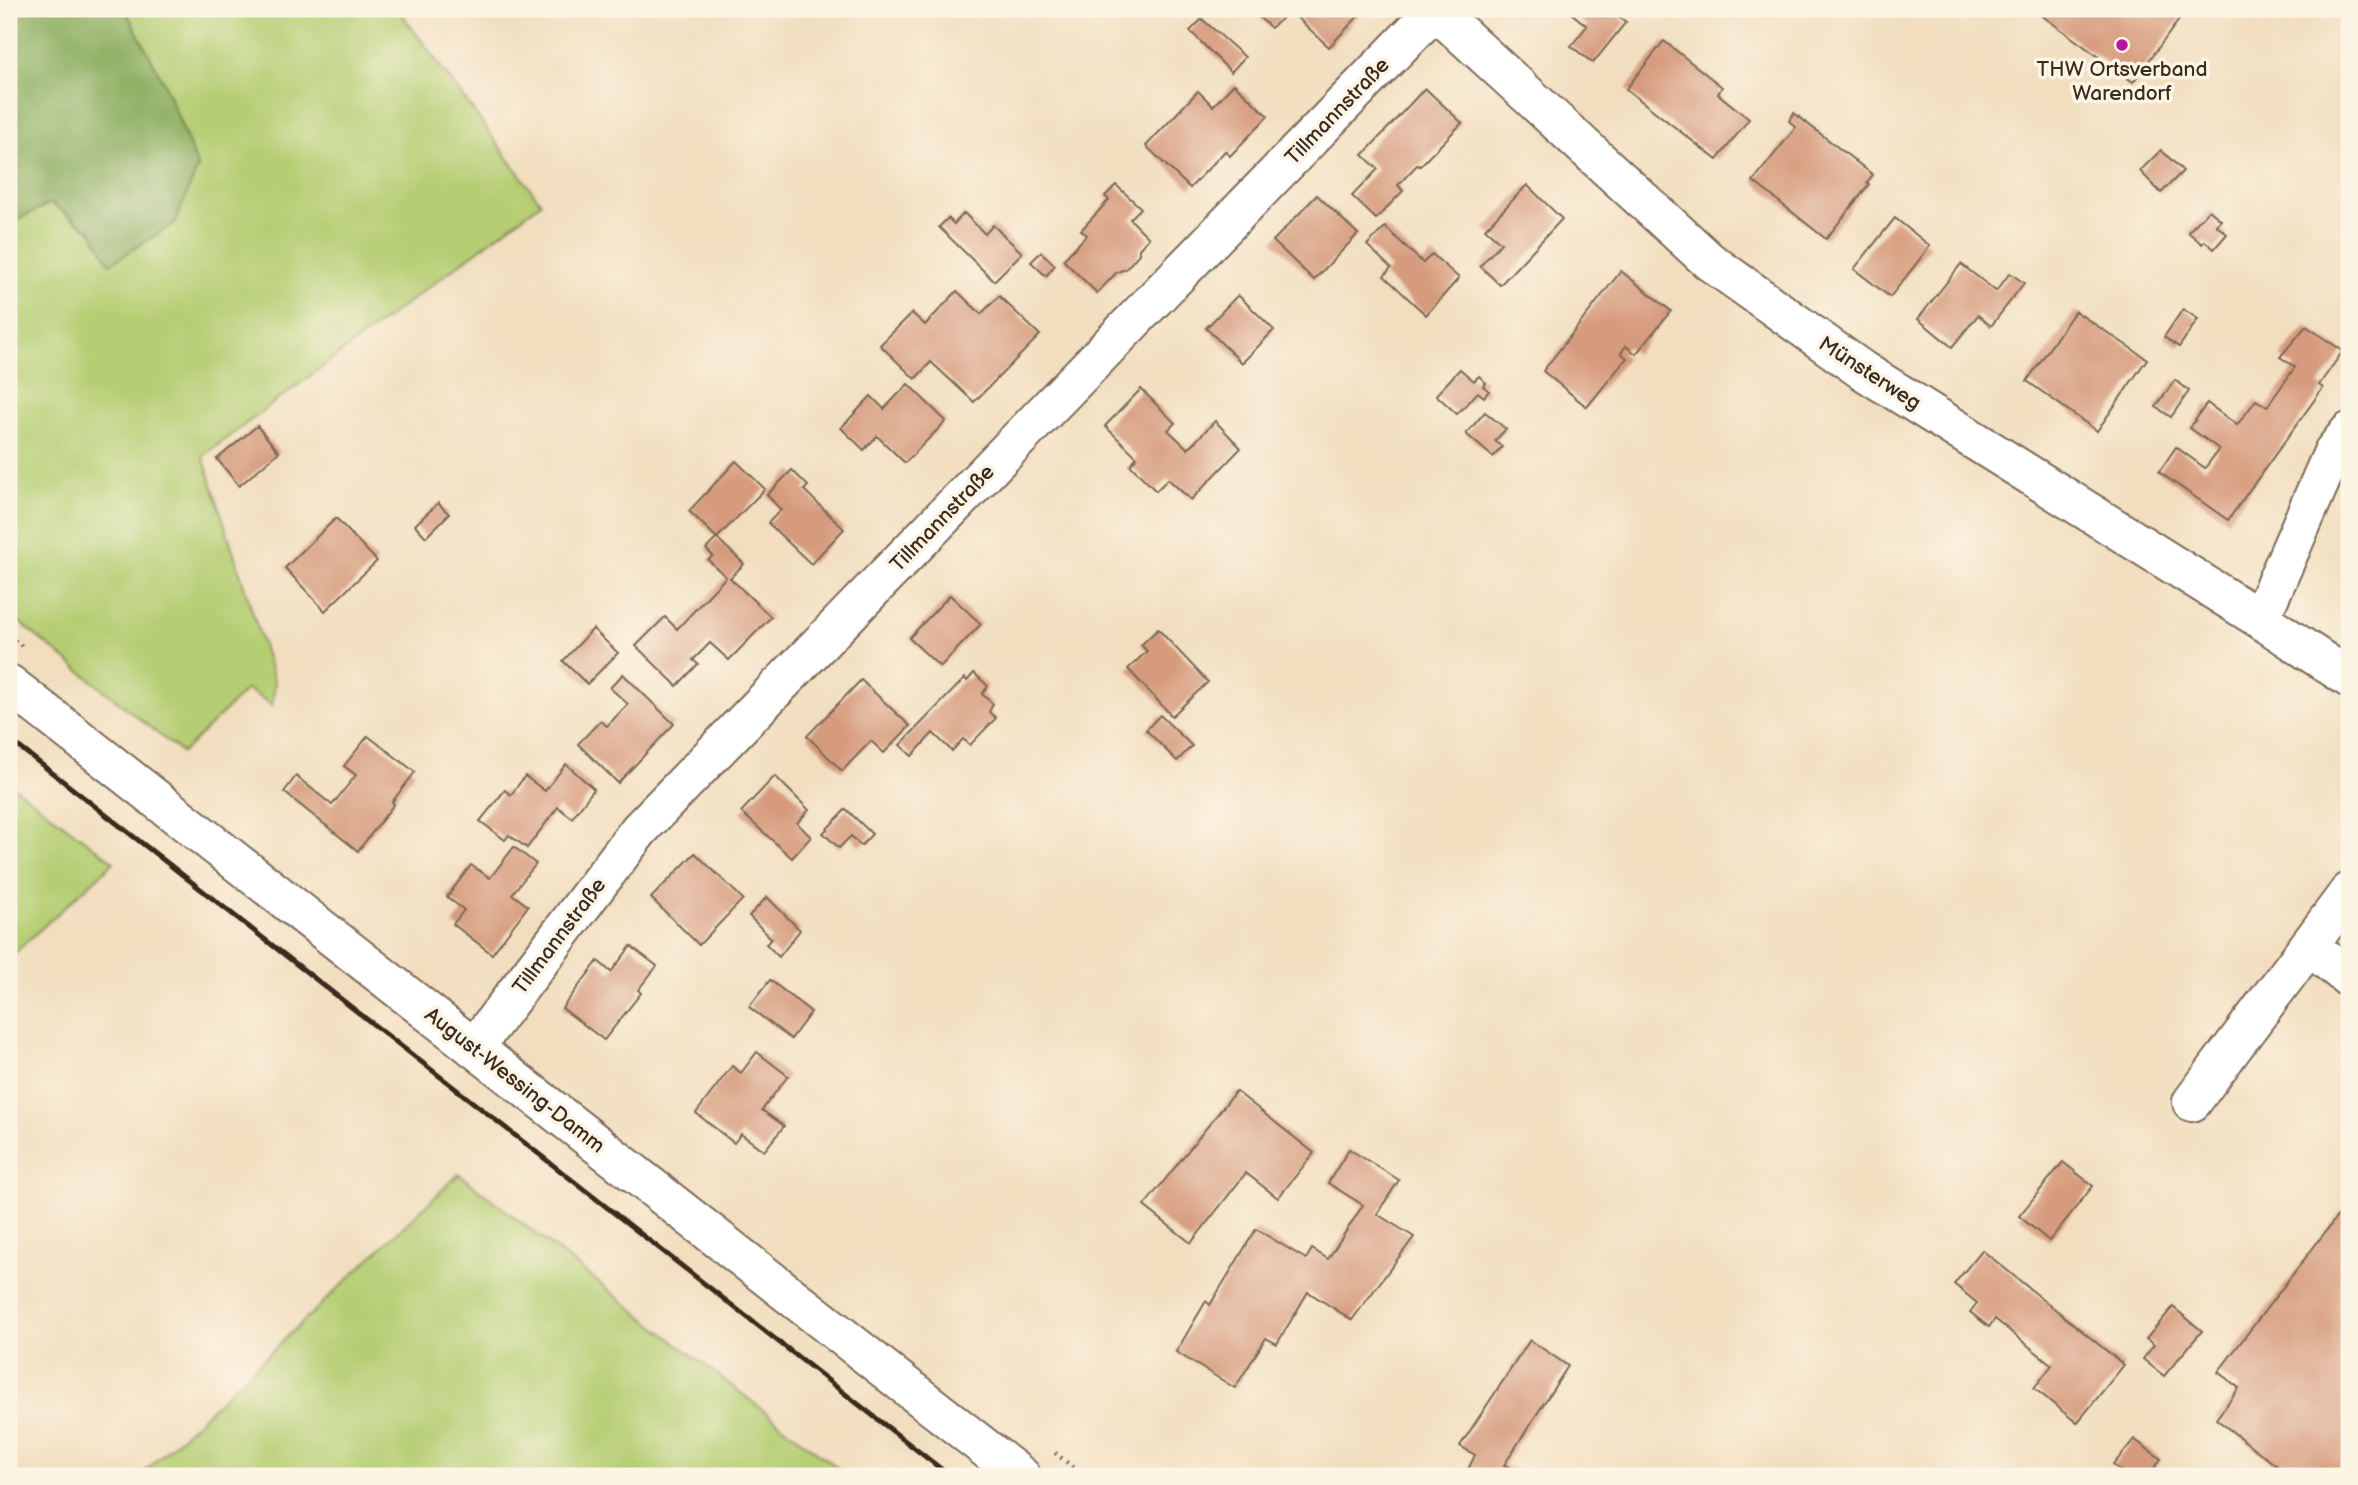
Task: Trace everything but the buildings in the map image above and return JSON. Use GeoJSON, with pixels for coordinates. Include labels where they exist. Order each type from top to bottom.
{"type":"FeatureCollection","features":[{"type":"Feature","properties":{"kind":"street","name":"Münsterweg"},"geometry":{"type":"LineString","coordinates":[[1435,9],[1709,261],[1863,370],[2260,619],[2349,678]]}},
{"type":"Feature","properties":{"kind":"street","name":"Tillmannstraße"},"geometry":{"type":"LineString","coordinates":[[474,1048],[639,830],[1435,9]]}},
{"type":"Feature","properties":{"kind":"street"},"geometry":{"type":"LineString","coordinates":[[2260,619],[2333,452],[2349,432]]}},
{"type":"Feature","properties":{"kind":"street","name":"August-Wessing-Damm"},"geometry":{"type":"LineString","coordinates":[[9,684],[1021,1476]]}},
{"type":"Feature","properties":{"kind":"street"},"geometry":{"type":"LineString","coordinates":[[2192,1102],[2349,892]]}},
{"type":"Feature","properties":{"kind":"street"},"geometry":{"type":"LineString","coordinates":[[2309,946],[2349,978]]}},
{"type":"Feature","properties":{"kind":"green space"},"geometry":{"type":"Polygon","coordinates":[[[9,9],[125,9],[164,83],[198,167],[175,223],[110,264],[92,232],[51,203],[9,224],[9,9]]]}},
{"type":"Feature","properties":{"kind":"green space"},"geometry":{"type":"Polygon","coordinates":[[[125,9],[398,9],[541,203],[203,456],[275,683],[272,705],[247,689],[182,753],[9,614],[9,224],[50,203],[92,232],[110,263],[198,167],[164,83],[125,9]]]}},
{"type":"Feature","properties":{"kind":"green space"},"geometry":{"type":"Polygon","coordinates":[[[9,783],[114,862],[9,958],[9,783]]]}},
{"type":"Feature","properties":{"kind":"green space"},"geometry":{"type":"Polygon","coordinates":[[[459,1174],[818,1453],[848,1476],[140,1476],[459,1174]]]}},
{"type":"Feature","properties":{"kind":"railway"},"geometry":{"type":"LineString","coordinates":[[9,739],[950,1476]]}},
{"type":"Feature","properties":{"kind":"place","name":"THW Ortsverband Warendorf"},"geometry":{"type":"Point","coordinates":[2122,45]}}]}
